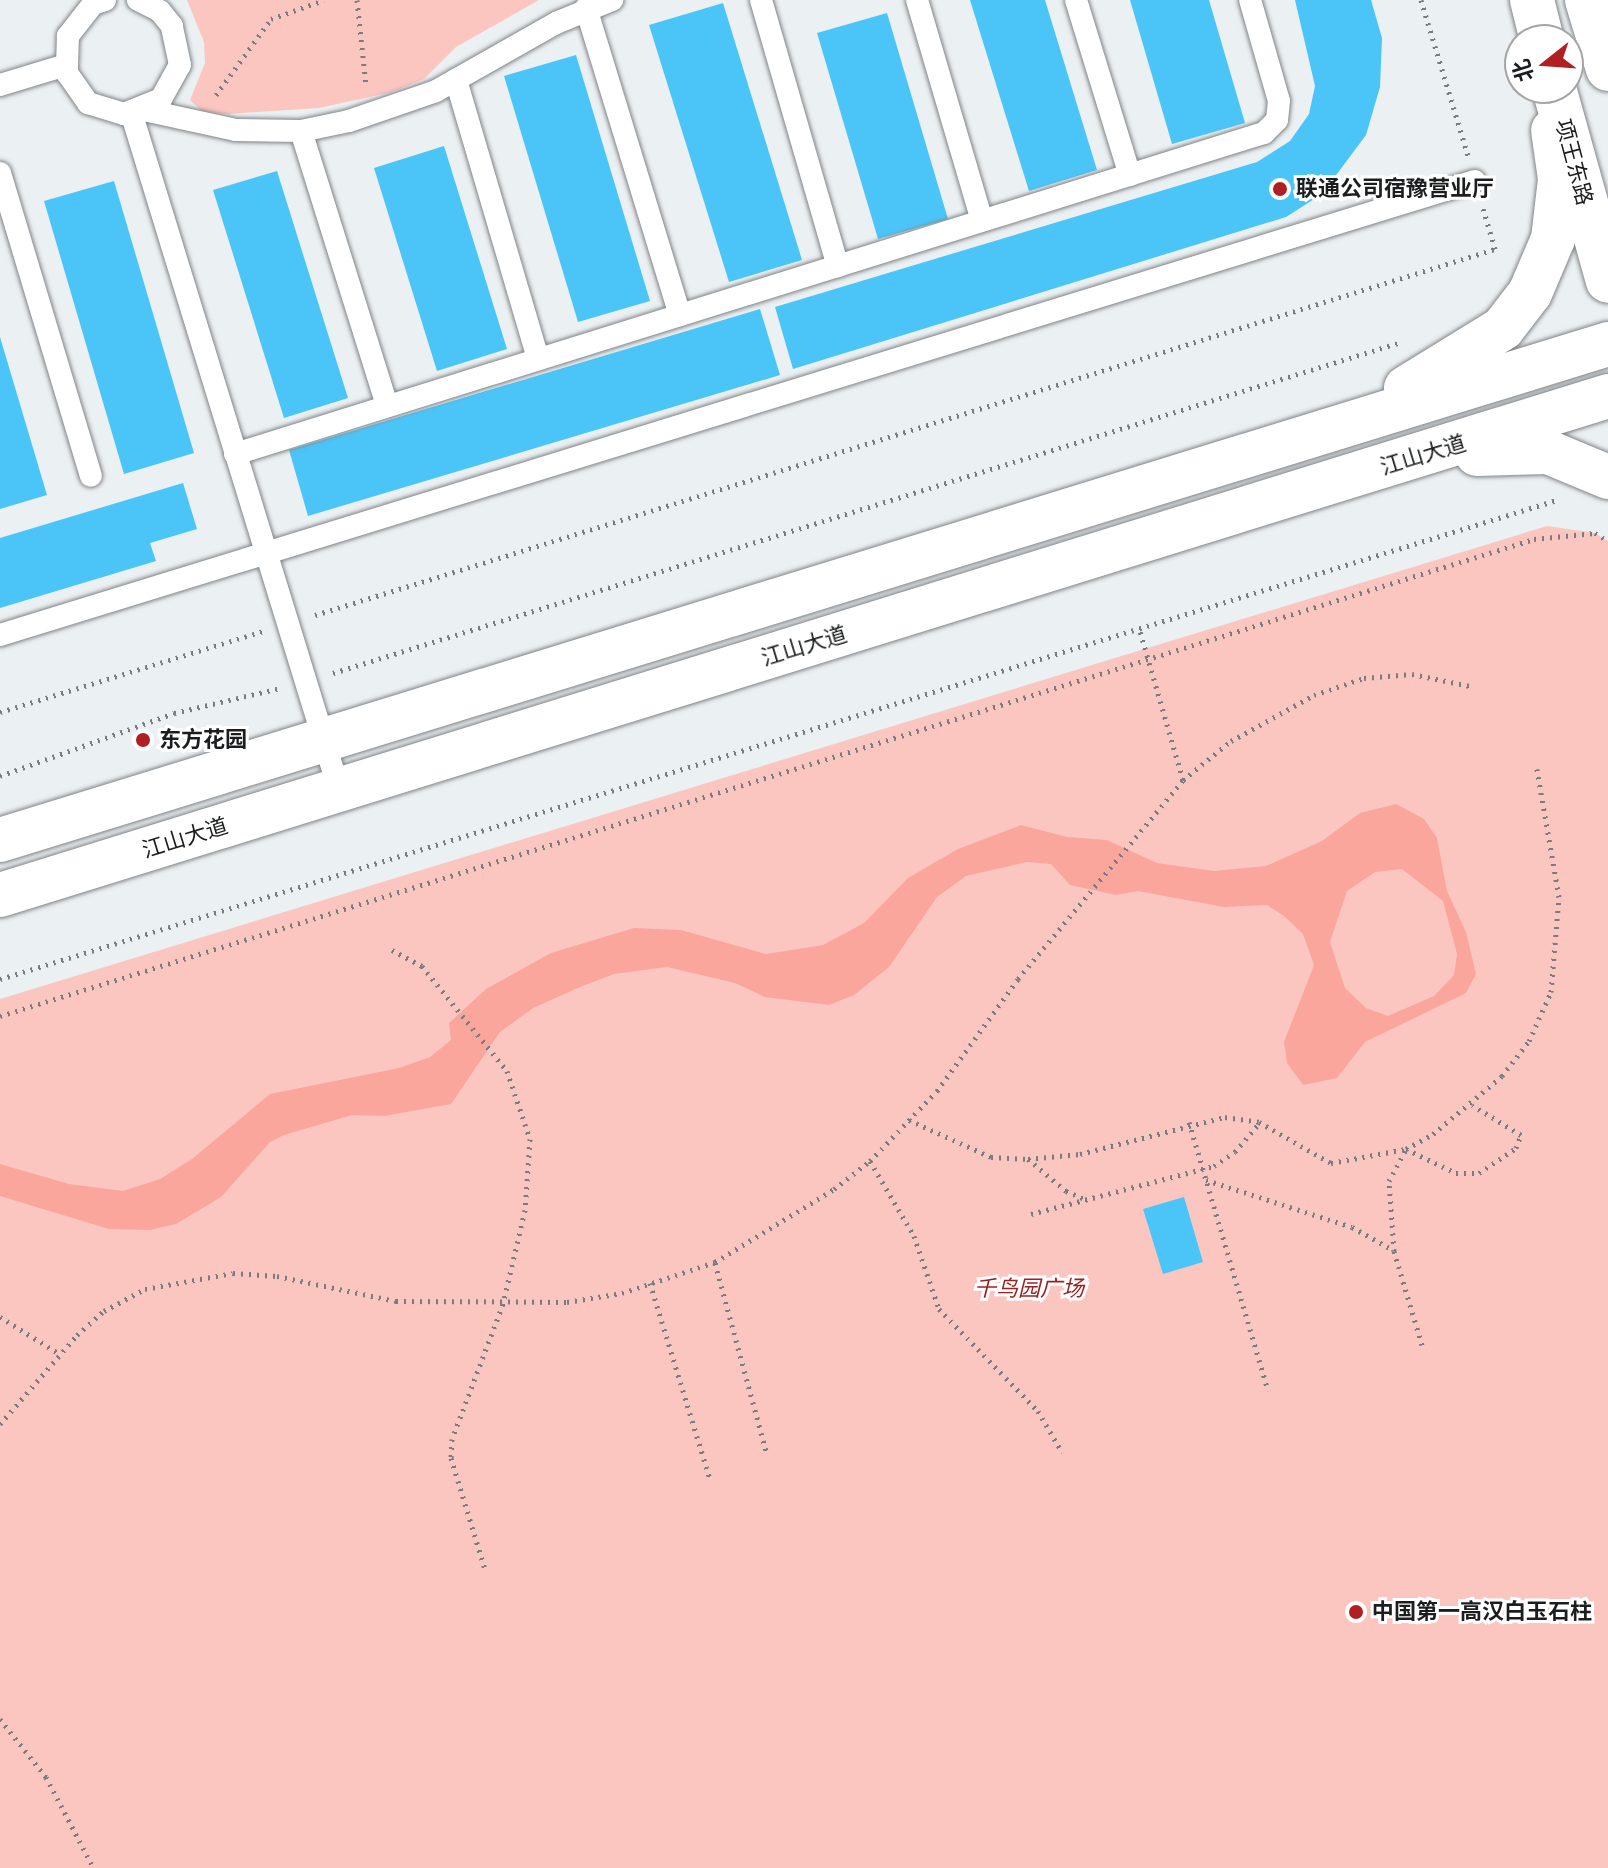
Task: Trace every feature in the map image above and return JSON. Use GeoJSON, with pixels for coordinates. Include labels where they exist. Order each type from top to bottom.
{"type":"FeatureCollection","features":[{"type":"Feature","properties":{"kind":"main road"},"geometry":{"type":"LineString","coordinates":[[1587,0],[1608,49]]}},
{"type":"Feature","properties":{"kind":"main road"},"geometry":{"type":"LineString","coordinates":[[1587,0],[1608,69]]}},
{"type":"Feature","properties":{"kind":"main road"},"geometry":{"type":"LineString","coordinates":[[1309,438],[1438,372],[1503,328],[1530,293],[1553,239],[1560,179],[1548,104]]}},
{"type":"Feature","properties":{"kind":"main road","name":"项王东路"},"geometry":{"type":"LineString","coordinates":[[1558,104],[1608,281]]}},
{"type":"Feature","properties":{"kind":"main road"},"geometry":{"type":"LineString","coordinates":[[0,840],[1608,344]]}},
{"type":"Feature","properties":{"kind":"main road","name":"江山大道"},"geometry":{"type":"LineString","coordinates":[[0,895],[1608,396]]}},
{"type":"Feature","properties":{"kind":"main road"},"geometry":{"type":"LineString","coordinates":[[1326,485],[1505,451],[1548,452],[1608,477]]}},
{"type":"Feature","properties":{"kind":"lane"},"geometry":{"type":"LineString","coordinates":[[138,0],[164,6],[176,36],[180,65],[173,84],[138,111]]}},
{"type":"Feature","properties":{"kind":"lane"},"geometry":{"type":"LineString","coordinates":[[96,1],[68,36],[66,65],[75,90],[88,103],[105,111],[138,111],[236,130],[301,131],[372,115],[456,80],[586,8],[612,0]]}},
{"type":"Feature","properties":{"kind":"lane"},"geometry":{"type":"LineString","coordinates":[[761,0],[838,266]]}},
{"type":"Feature","properties":{"kind":"lane"},"geometry":{"type":"LineString","coordinates":[[917,0],[982,221]]}},
{"type":"Feature","properties":{"kind":"lane"},"geometry":{"type":"LineString","coordinates":[[1076,0],[1130,175]]}},
{"type":"Feature","properties":{"kind":"lane"},"geometry":{"type":"LineString","coordinates":[[235,454],[1264,133],[1277,120],[1279,101],[1250,0]]}},
{"type":"Feature","properties":{"kind":"lane"},"geometry":{"type":"LineString","coordinates":[[586,8],[680,315]]}},
{"type":"Feature","properties":{"kind":"lane"},"geometry":{"type":"LineString","coordinates":[[0,85],[66,65]]}},
{"type":"Feature","properties":{"kind":"lane"},"geometry":{"type":"LineString","coordinates":[[456,80],[538,359]]}},
{"type":"Feature","properties":{"kind":"lane"},"geometry":{"type":"LineString","coordinates":[[138,111],[235,454],[339,790]]}},
{"type":"Feature","properties":{"kind":"lane"},"geometry":{"type":"LineString","coordinates":[[301,131],[387,406]]}},
{"type":"Feature","properties":{"kind":"lane"},"geometry":{"type":"LineString","coordinates":[[0,173],[91,476]]}},
{"type":"Feature","properties":{"kind":"lane"},"geometry":{"type":"LineString","coordinates":[[0,635],[1475,181]]}},
{"type":"Feature","properties":{"kind":"path"},"geometry":{"type":"LineString","coordinates":[[183,119],[225,89],[243,52],[271,19],[324,0]]}},
{"type":"Feature","properties":{"kind":"path"},"geometry":{"type":"LineString","coordinates":[[357,0],[359,52],[372,115]]}},
{"type":"Feature","properties":{"kind":"path"},"geometry":{"type":"LineString","coordinates":[[0,712],[1495,249],[1421,0]]}},
{"type":"Feature","properties":{"kind":"path"},"geometry":{"type":"LineString","coordinates":[[0,776],[174,713],[305,681],[1414,338]]}},
{"type":"Feature","properties":{"kind":"path"},"geometry":{"type":"LineString","coordinates":[[0,979],[1569,498]]}},
{"type":"Feature","properties":{"kind":"path"},"geometry":{"type":"LineString","coordinates":[[0,1016],[1534,539],[1595,533],[1608,541]]}},
{"type":"Feature","properties":{"kind":"path"},"geometry":{"type":"LineString","coordinates":[[1139,628],[1183,780]]}},
{"type":"Feature","properties":{"kind":"path"},"geometry":{"type":"LineString","coordinates":[[0,1424],[60,1354],[104,1311],[145,1289],[197,1276],[277,1276],[396,1301],[503,1304],[567,1302],[650,1283],[715,1262],[789,1220],[870,1161],[973,1047],[1018,979],[1183,780],[1231,741],[1314,695],[1364,678],[1412,674],[1470,686]]}},
{"type":"Feature","properties":{"kind":"path"},"geometry":{"type":"LineString","coordinates":[[909,1120],[991,1157],[1028,1159],[1080,1154],[1189,1122],[1225,1117],[1259,1122],[1331,1163],[1406,1149],[1472,1105],[1529,1041],[1551,992],[1559,897],[1537,769]]}},
{"type":"Feature","properties":{"kind":"path"},"geometry":{"type":"LineString","coordinates":[[392,950],[422,966],[507,1071],[530,1139],[525,1210],[503,1304],[452,1439],[451,1458],[485,1569]]}},
{"type":"Feature","properties":{"kind":"path"},"geometry":{"type":"LineString","coordinates":[[1406,1149],[1456,1173],[1479,1173],[1500,1162],[1516,1148],[1521,1135],[1472,1105]]}},
{"type":"Feature","properties":{"kind":"path"},"geometry":{"type":"LineString","coordinates":[[1189,1122],[1268,1391]]}},
{"type":"Feature","properties":{"kind":"path"},"geometry":{"type":"LineString","coordinates":[[1031,1214],[1203,1168],[1235,1152],[1259,1122]]}},
{"type":"Feature","properties":{"kind":"path"},"geometry":{"type":"LineString","coordinates":[[1406,1149],[1389,1181],[1394,1251],[1422,1345]]}},
{"type":"Feature","properties":{"kind":"path"},"geometry":{"type":"LineString","coordinates":[[1028,1159],[1066,1191],[1086,1199]]}},
{"type":"Feature","properties":{"kind":"path"},"geometry":{"type":"LineString","coordinates":[[870,1161],[914,1236],[939,1309],[1038,1411],[1062,1452]]}},
{"type":"Feature","properties":{"kind":"path"},"geometry":{"type":"LineString","coordinates":[[1206,1180],[1339,1222],[1394,1251]]}},
{"type":"Feature","properties":{"kind":"path"},"geometry":{"type":"LineString","coordinates":[[715,1262],[767,1455]]}},
{"type":"Feature","properties":{"kind":"path"},"geometry":{"type":"LineString","coordinates":[[650,1283],[710,1479]]}},
{"type":"Feature","properties":{"kind":"path"},"geometry":{"type":"LineString","coordinates":[[0,1317],[60,1354]]}},
{"type":"Feature","properties":{"kind":"path"},"geometry":{"type":"LineString","coordinates":[[0,1719],[46,1777],[93,1867]]}},
{"type":"Feature","properties":{"kind":"green space"},"geometry":{"type":"Polygon","coordinates":[[[187,0],[539,0],[456,47],[424,79],[392,92],[319,108],[226,114],[202,111],[190,100],[205,63],[204,42],[187,0]]]}},
{"type":"Feature","properties":{"kind":"green space","name":"千鸟园广场"},"geometry":{"type":"Polygon","coordinates":[[[1547,526],[1595,533],[1608,541],[1608,1868],[0,1868],[0,999],[1547,526]]]}},
{"type":"Feature","properties":{"kind":"shaded area"},"geometry":{"type":"Polygon","coordinates":[[[1396,804],[1424,819],[1437,838],[1447,891],[1466,932],[1476,974],[1466,993],[1365,1042],[1337,1078],[1303,1085],[1287,1063],[1284,1042],[1314,965],[1303,934],[1284,916],[1267,905],[1224,907],[1138,891],[1116,895],[1070,885],[1051,864],[1027,862],[966,876],[937,897],[889,967],[854,995],[829,1005],[765,997],[735,983],[667,967],[614,974],[580,987],[533,1008],[500,1032],[451,1104],[384,1116],[352,1115],[284,1135],[270,1142],[221,1197],[176,1224],[150,1230],[109,1229],[0,1196],[0,1164],[69,1184],[123,1191],[160,1179],[192,1159],[270,1094],[399,1068],[430,1057],[451,1040],[449,1023],[486,989],[551,953],[634,928],[681,930],[766,954],[823,945],[864,923],[908,878],[958,849],[1021,825],[1067,837],[1107,840],[1157,863],[1214,871],[1266,866],[1322,841],[1360,813],[1396,804]],[[1402,869],[1375,872],[1347,891],[1330,942],[1345,988],[1366,1008],[1388,1016],[1434,996],[1454,975],[1457,954],[1443,901],[1402,869]]]}},
{"type":"Feature","properties":{"kind":"building"},"geometry":{"type":"Polygon","coordinates":[[[970,0],[1045,0],[1097,170],[1029,191],[970,0]]]}},
{"type":"Feature","properties":{"kind":"building"},"geometry":{"type":"Polygon","coordinates":[[[1130,0],[1209,0],[1245,123],[1172,144],[1130,0]]]}},
{"type":"Feature","properties":{"kind":"building"},"geometry":{"type":"Polygon","coordinates":[[[1295,0],[1371,0],[1382,38],[1380,87],[1366,135],[1322,194],[1286,217],[793,369],[775,307],[1257,162],[1290,141],[1309,114],[1315,86],[1295,0]]]}},
{"type":"Feature","properties":{"kind":"building"},"geometry":{"type":"Polygon","coordinates":[[[723,3],[802,260],[729,282],[649,25],[723,3]]]}},
{"type":"Feature","properties":{"kind":"building"},"geometry":{"type":"Polygon","coordinates":[[[887,13],[948,219],[878,239],[817,33],[887,13]]]}},
{"type":"Feature","properties":{"kind":"building"},"geometry":{"type":"Polygon","coordinates":[[[576,55],[650,301],[578,322],[504,76],[576,55]]]}},
{"type":"Feature","properties":{"kind":"building"},"geometry":{"type":"Polygon","coordinates":[[[444,146],[507,349],[437,371],[374,168],[444,146]]]}},
{"type":"Feature","properties":{"kind":"building"},"geometry":{"type":"Polygon","coordinates":[[[277,171],[348,398],[284,418],[213,190],[277,171]]]}},
{"type":"Feature","properties":{"kind":"building"},"geometry":{"type":"Polygon","coordinates":[[[114,181],[194,453],[124,474],[44,201],[114,181]]]}},
{"type":"Feature","properties":{"kind":"building"},"geometry":{"type":"Polygon","coordinates":[[[760,309],[780,375],[308,516],[289,450],[760,309]]]}},
{"type":"Feature","properties":{"kind":"building"},"geometry":{"type":"Polygon","coordinates":[[[0,337],[47,495],[0,509],[0,337]]]}},
{"type":"Feature","properties":{"kind":"building"},"geometry":{"type":"Polygon","coordinates":[[[183,483],[197,529],[150,543],[156,561],[0,608],[0,538],[183,483]]]}},
{"type":"Feature","properties":{"kind":"building"},"geometry":{"type":"Polygon","coordinates":[[[1184,1197],[1203,1262],[1163,1274],[1143,1209],[1184,1197]]]}},
{"type":"Feature","properties":{"kind":"place","name":"联通公司宿豫营业厅"},"geometry":{"type":"Point","coordinates":[1280,189]}},
{"type":"Feature","properties":{"kind":"place","name":"东方花园"},"geometry":{"type":"Point","coordinates":[143,740]}},
{"type":"Feature","properties":{"kind":"place","name":"中国第一高汉白玉石柱"},"geometry":{"type":"Point","coordinates":[1356,1612]}}]}
